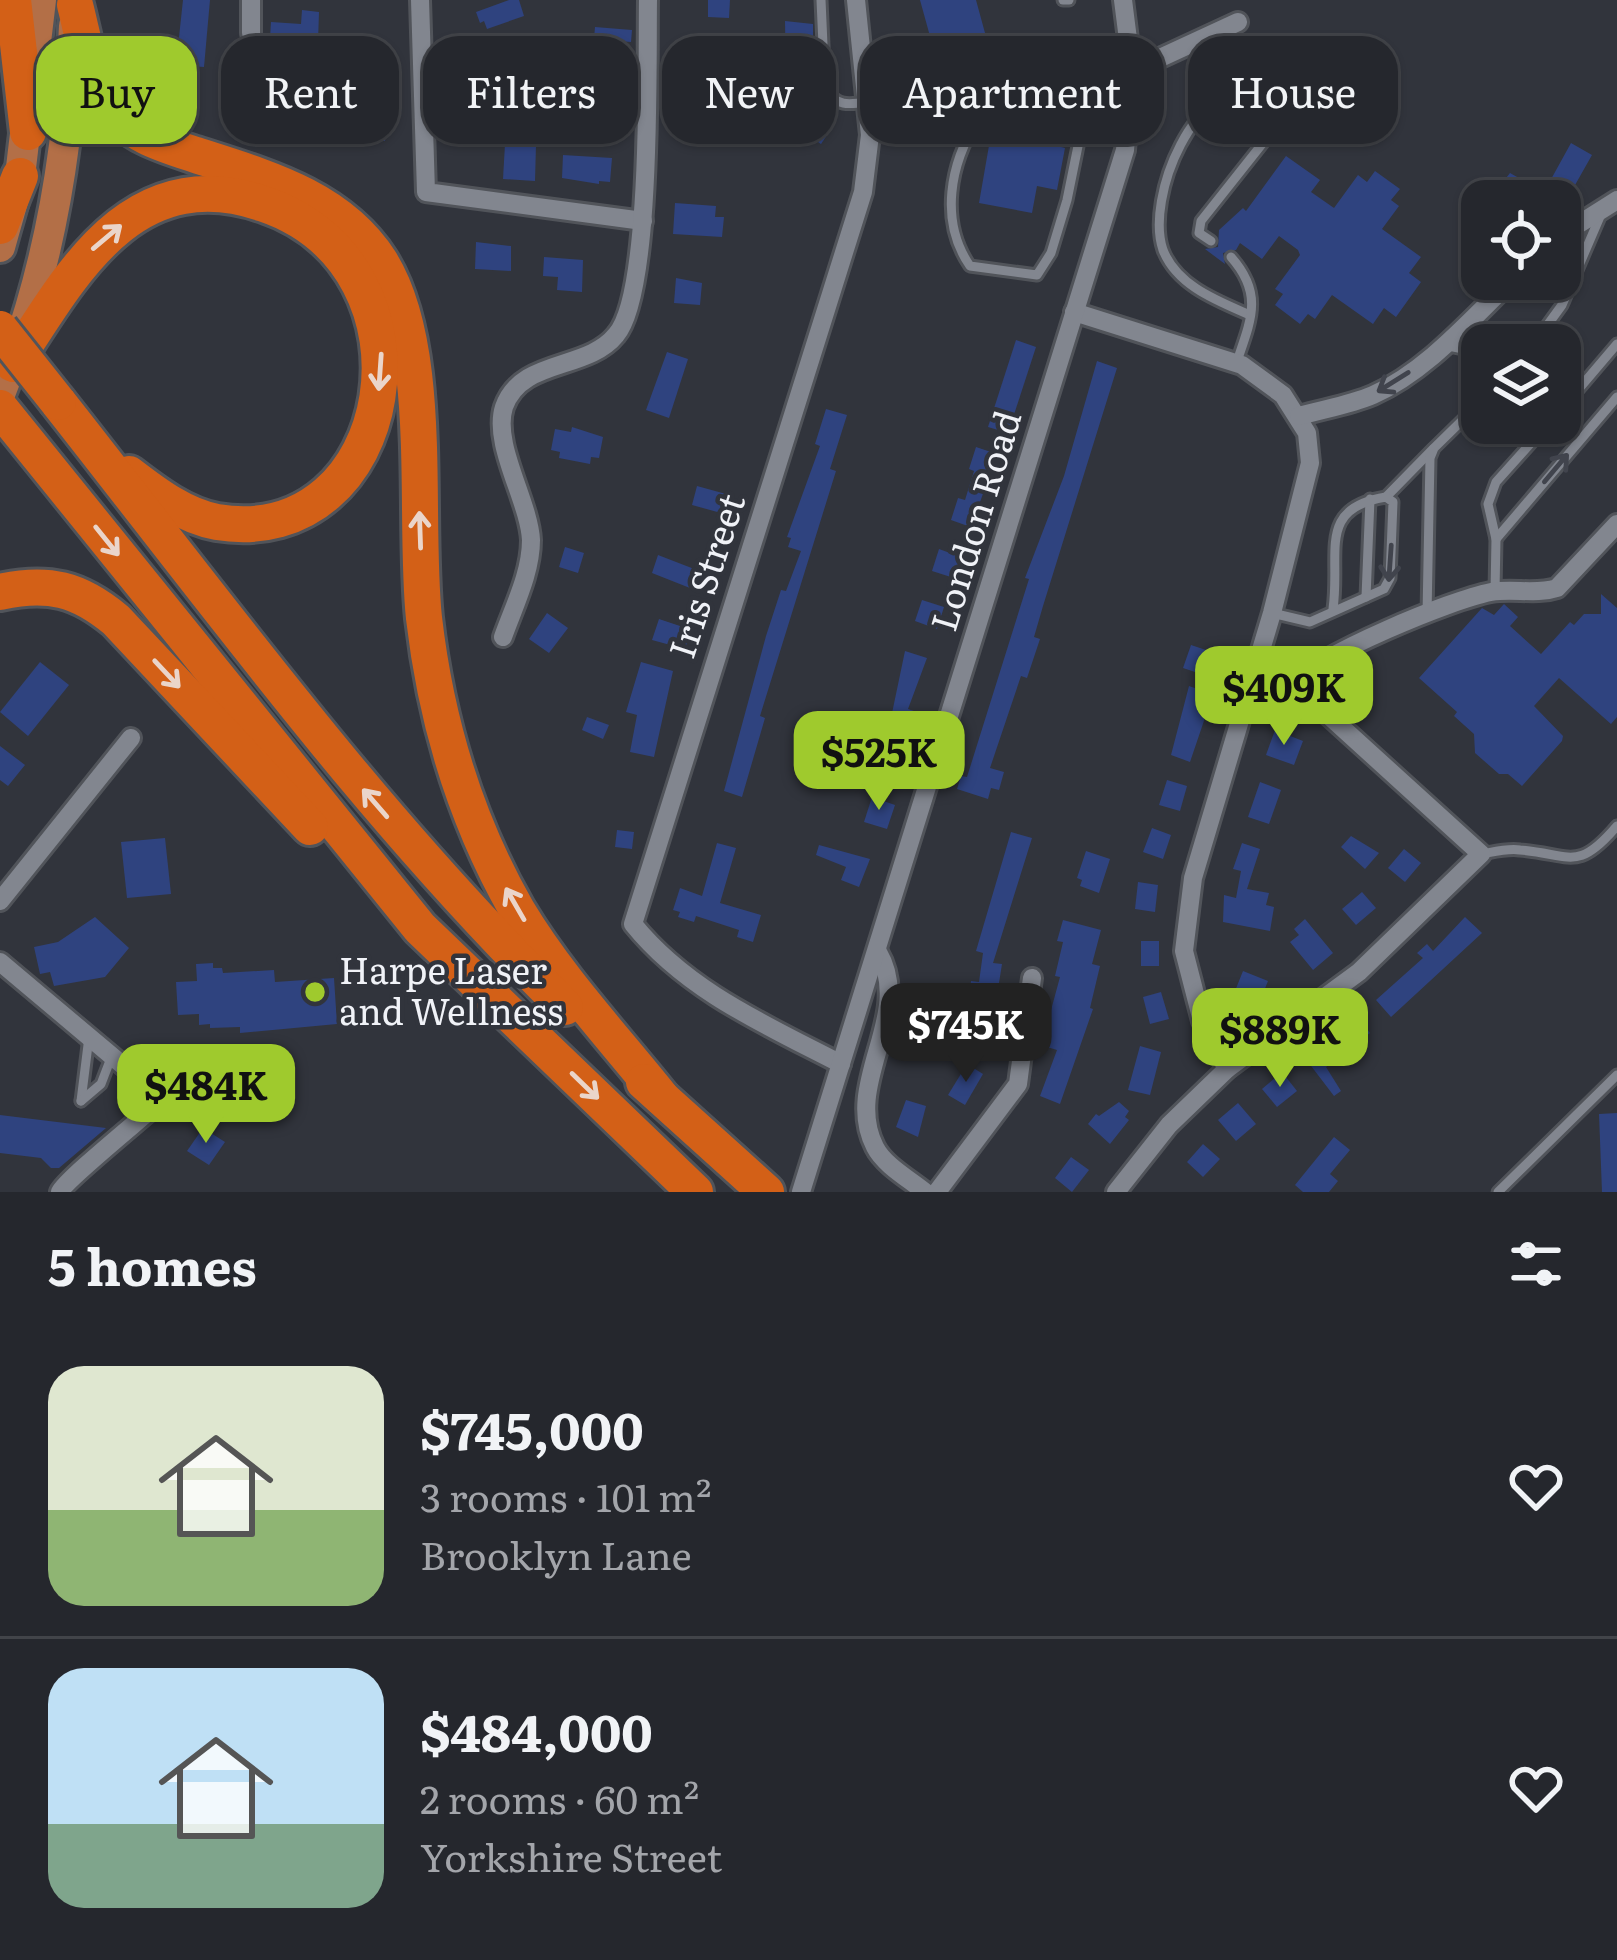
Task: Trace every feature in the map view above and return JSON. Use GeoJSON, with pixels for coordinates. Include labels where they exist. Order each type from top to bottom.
{"type":"FeatureCollection","features":[{"type":"Feature","properties":{"kind":"highway"},"geometry":{"type":"LineString","coordinates":[[13,0],[28,132]]}},
{"type":"Feature","properties":{"kind":"highway"},"geometry":{"type":"LineString","coordinates":[[64,2],[95,82],[111,109],[128,124],[148,138],[308,196],[356,231],[391,281],[402,309],[413,371],[424,614],[433,681],[464,801],[518,912],[661,1097]]}},
{"type":"Feature","properties":{"kind":"highway"},"geometry":{"type":"LineString","coordinates":[[0,226],[20,176]]}},
{"type":"Feature","properties":{"kind":"highway"},"geometry":{"type":"LineString","coordinates":[[95,449],[187,513],[214,521],[246,524],[284,517],[310,505],[339,479],[358,453],[374,420],[381,382],[382,348],[360,280],[338,250],[311,226],[249,199],[218,195],[158,204],[98,242],[4,362],[58,402],[358,784],[415,850],[533,976],[766,1192]]}},
{"type":"Feature","properties":{"kind":"highway"},"geometry":{"type":"LineString","coordinates":[[0,408],[420,928]]}},
{"type":"Feature","properties":{"kind":"highway"},"geometry":{"type":"LineString","coordinates":[[0,592],[28,586],[64,587],[92,599],[342,860],[420,928],[694,1192]]}},
{"type":"Feature","properties":{"kind":"main road"},"geometry":{"type":"LineString","coordinates":[[0,247],[64,2]]}},
{"type":"Feature","properties":{"kind":"main road"},"geometry":{"type":"LineString","coordinates":[[4,362],[37,290],[60,177],[68,117],[64,2]]}},
{"type":"Feature","properties":{"kind":"street"},"geometry":{"type":"LineString","coordinates":[[251,0],[251,33]]}},
{"type":"Feature","properties":{"kind":"street"},"geometry":{"type":"LineString","coordinates":[[420,0],[426,192],[643,220]]}},
{"type":"Feature","properties":{"kind":"street"},"geometry":{"type":"LineString","coordinates":[[503,637],[528,568],[531,537],[500,423],[506,402],[528,376],[602,349],[628,319],[643,220],[649,0]]}},
{"type":"Feature","properties":{"kind":"street","name":"Iris Street"},"geometry":{"type":"LineString","coordinates":[[856,0],[860,37]]}},
{"type":"Feature","properties":{"kind":"street","name":"London Road"},"geometry":{"type":"LineString","coordinates":[[1123,0],[1128,36]]}},
{"type":"Feature","properties":{"kind":"street"},"geometry":{"type":"LineString","coordinates":[[1164,56],[1238,22]]}},
{"type":"Feature","properties":{"kind":"street","name":"Iris Street"},"geometry":{"type":"LineString","coordinates":[[841,1064],[724,1003],[656,953],[633,924],[863,192],[869,144]]}},
{"type":"Feature","properties":{"kind":"street","name":"London Road"},"geometry":{"type":"LineString","coordinates":[[801,1192],[1126,144]]}},
{"type":"Feature","properties":{"kind":"street"},"geometry":{"type":"LineString","coordinates":[[1581,222],[1611,202]]}},
{"type":"Feature","properties":{"kind":"street"},"geometry":{"type":"LineString","coordinates":[[1299,416],[1373,395],[1444,345],[1491,300]]}},
{"type":"Feature","properties":{"kind":"street"},"geometry":{"type":"LineString","coordinates":[[1074,312],[1236,364],[1283,395],[1307,433],[1310,463],[1272,613],[1193,878],[1184,951],[1202,1021],[1227,1069]]}},
{"type":"Feature","properties":{"kind":"street"},"geometry":{"type":"LineString","coordinates":[[1293,683],[1333,656],[1427,615],[1495,591],[1557,588],[1617,524]]}},
{"type":"Feature","properties":{"kind":"street"},"geometry":{"type":"LineString","coordinates":[[1116,1192],[1169,1125],[1227,1069],[1359,972],[1481,854],[1261,654]]}},
{"type":"Feature","properties":{"kind":"street"},"geometry":{"type":"LineString","coordinates":[[0,901],[131,739]]}},
{"type":"Feature","properties":{"kind":"street"},"geometry":{"type":"LineString","coordinates":[[878,952],[888,969],[890,1008],[874,1063],[866,1110],[868,1128],[877,1152],[925,1192]]}},
{"type":"Feature","properties":{"kind":"street"},"geometry":{"type":"LineString","coordinates":[[0,962],[163,1100],[64,1183],[60,1192]]}},
{"type":"Feature","properties":{"kind":"street"},"geometry":{"type":"LineString","coordinates":[[938,1192],[1018,1084],[1032,978]]}},
{"type":"Feature","properties":{"kind":"lane"},"geometry":{"type":"LineString","coordinates":[[821,0],[825,90],[835,101],[860,103]]}},
{"type":"Feature","properties":{"kind":"lane"},"geometry":{"type":"LineString","coordinates":[[1210,241],[1199,233],[1201,221],[1278,124],[1276,107],[1262,89],[1242,89],[1192,124],[1172,161],[1162,221],[1162,247],[1190,285],[1250,315]]}},
{"type":"Feature","properties":{"kind":"lane"},"geometry":{"type":"LineString","coordinates":[[1084,108],[1051,254],[1037,275],[970,266],[949,219],[961,146],[978,120],[1084,108]]}},
{"type":"Feature","properties":{"kind":"lane"},"geometry":{"type":"LineString","coordinates":[[1548,324],[1611,202]]}},
{"type":"Feature","properties":{"kind":"lane"},"geometry":{"type":"LineString","coordinates":[[1231,257],[1252,288],[1250,315],[1236,364]]}},
{"type":"Feature","properties":{"kind":"lane"},"geometry":{"type":"LineString","coordinates":[[1581,386],[1617,344]]}},
{"type":"Feature","properties":{"kind":"lane"},"geometry":{"type":"LineString","coordinates":[[1444,345],[1461,349]]}},
{"type":"Feature","properties":{"kind":"lane"},"geometry":{"type":"LineString","coordinates":[[1496,539],[1617,397]]}},
{"type":"Feature","properties":{"kind":"lane"},"geometry":{"type":"LineString","coordinates":[[1333,609],[1341,516],[1354,503],[1386,497],[1461,422]]}},
{"type":"Feature","properties":{"kind":"lane"},"geometry":{"type":"LineString","coordinates":[[1495,591],[1496,539],[1488,504],[1496,482],[1530,444]]}},
{"type":"Feature","properties":{"kind":"lane"},"geometry":{"type":"LineString","coordinates":[[1427,615],[1434,448]]}},
{"type":"Feature","properties":{"kind":"lane"},"geometry":{"type":"LineString","coordinates":[[1272,613],[1310,622],[1384,589],[1390,578],[1393,502],[1386,497]]}},
{"type":"Feature","properties":{"kind":"lane"},"geometry":{"type":"LineString","coordinates":[[1366,597],[1370,500]]}},
{"type":"Feature","properties":{"kind":"lane"},"geometry":{"type":"LineString","coordinates":[[1481,854],[1517,849],[1568,860],[1586,855],[1617,826]]}},
{"type":"Feature","properties":{"kind":"lane"},"geometry":{"type":"LineString","coordinates":[[89,1037],[81,1101],[101,1084],[112,1057]]}},
{"type":"Feature","properties":{"kind":"lane"},"geometry":{"type":"LineString","coordinates":[[1498,1192],[1617,1075]]}},
{"type":"Feature","properties":{"kind":"building"},"geometry":{"type":"Polygon","coordinates":[[[183,0],[210,0],[204,67],[197,66],[197,36],[179,36],[183,0]]]}},
{"type":"Feature","properties":{"kind":"building"},"geometry":{"type":"Polygon","coordinates":[[[519,0],[524,16],[487,29],[484,21],[480,23],[476,12],[519,0]]]}},
{"type":"Feature","properties":{"kind":"building"},"geometry":{"type":"Polygon","coordinates":[[[708,0],[730,0],[729,18],[708,17],[708,0]]]}},
{"type":"Feature","properties":{"kind":"building"},"geometry":{"type":"Polygon","coordinates":[[[920,0],[976,0],[986,36],[930,36],[920,0]]]}},
{"type":"Feature","properties":{"kind":"building"},"geometry":{"type":"Polygon","coordinates":[[[302,10],[319,12],[318,36],[270,36],[271,22],[301,24],[302,10]]]}},
{"type":"Feature","properties":{"kind":"building"},"geometry":{"type":"Polygon","coordinates":[[[785,21],[813,24],[813,36],[785,36],[785,21]]]}},
{"type":"Feature","properties":{"kind":"building"},"geometry":{"type":"Polygon","coordinates":[[[595,27],[632,30],[632,36],[594,36],[595,27]]]}},
{"type":"Feature","properties":{"kind":"building"},"geometry":{"type":"Polygon","coordinates":[[[1571,143],[1592,155],[1578,180],[1551,180],[1571,143]]]}},
{"type":"Feature","properties":{"kind":"building"},"geometry":{"type":"Polygon","coordinates":[[[505,144],[536,145],[535,181],[503,179],[505,144]]]}},
{"type":"Feature","properties":{"kind":"building"},"geometry":{"type":"Polygon","coordinates":[[[989,144],[1065,148],[1057,190],[1037,186],[1032,213],[979,203],[989,144]]]}},
{"type":"Feature","properties":{"kind":"building"},"geometry":{"type":"Polygon","coordinates":[[[563,155],[612,158],[610,182],[562,178],[563,155]]]}},
{"type":"Feature","properties":{"kind":"building"},"geometry":{"type":"Polygon","coordinates":[[[1286,156],[1320,180],[1311,192],[1334,208],[1358,175],[1367,182],[1375,171],[1400,189],[1391,200],[1399,206],[1382,229],[1421,257],[1409,273],[1421,282],[1396,317],[1384,308],[1373,324],[1332,295],[1315,319],[1308,314],[1300,324],[1275,305],[1283,294],[1275,289],[1300,255],[1298,250],[1279,236],[1262,259],[1240,243],[1236,250],[1223,253],[1225,264],[1205,249],[1218,247],[1219,230],[1243,208],[1246,211],[1286,156]]]}},
{"type":"Feature","properties":{"kind":"building"},"geometry":{"type":"Polygon","coordinates":[[[675,203],[716,206],[715,217],[724,217],[722,237],[673,234],[675,203]]]}},
{"type":"Feature","properties":{"kind":"building"},"geometry":{"type":"Polygon","coordinates":[[[476,242],[511,246],[511,271],[475,269],[476,242]]]}},
{"type":"Feature","properties":{"kind":"building"},"geometry":{"type":"Polygon","coordinates":[[[544,257],[583,260],[582,292],[557,290],[558,277],[543,276],[544,257]]]}},
{"type":"Feature","properties":{"kind":"building"},"geometry":{"type":"Polygon","coordinates":[[[676,278],[702,283],[700,305],[674,303],[676,278]]]}},
{"type":"Feature","properties":{"kind":"building"},"geometry":{"type":"Polygon","coordinates":[[[1016,340],[1036,347],[1008,433],[988,427],[1016,340]]]}},
{"type":"Feature","properties":{"kind":"building"},"geometry":{"type":"Polygon","coordinates":[[[667,352],[688,359],[669,418],[646,410],[667,352]]]}},
{"type":"Feature","properties":{"kind":"building"},"geometry":{"type":"Polygon","coordinates":[[[1097,361],[1117,368],[1034,637],[1040,639],[1027,678],[1021,676],[990,768],[1004,772],[999,790],[991,788],[988,799],[957,789],[961,776],[967,777],[1029,579],[1025,578],[1064,476],[1097,361]]]}},
{"type":"Feature","properties":{"kind":"building"},"geometry":{"type":"Polygon","coordinates":[[[826,409],[847,415],[830,469],[836,471],[760,716],[765,718],[742,797],[724,791],[766,636],[781,590],[786,591],[801,551],[788,547],[791,538],[787,537],[820,446],[815,444],[826,409]]]}},
{"type":"Feature","properties":{"kind":"building"},"geometry":{"type":"Polygon","coordinates":[[[572,427],[603,437],[599,458],[591,457],[590,464],[559,458],[560,452],[551,450],[555,429],[571,432],[572,427]]]}},
{"type":"Feature","properties":{"kind":"building"},"geometry":{"type":"Polygon","coordinates":[[[976,447],[997,454],[979,505],[987,507],[979,530],[951,520],[958,498],[965,500],[976,447]]]}},
{"type":"Feature","properties":{"kind":"building"},"geometry":{"type":"Polygon","coordinates":[[[697,486],[726,494],[721,513],[692,505],[697,486]]]}},
{"type":"Feature","properties":{"kind":"building"},"geometry":{"type":"Polygon","coordinates":[[[565,547],[584,553],[578,573],[559,567],[565,547]]]}},
{"type":"Feature","properties":{"kind":"building"},"geometry":{"type":"Polygon","coordinates":[[[939,549],[961,557],[954,578],[932,571],[939,549]]]}},
{"type":"Feature","properties":{"kind":"building"},"geometry":{"type":"Polygon","coordinates":[[[658,555],[702,572],[695,590],[652,573],[658,555]]]}},
{"type":"Feature","properties":{"kind":"building"},"geometry":{"type":"Polygon","coordinates":[[[1601,594],[1617,608],[1617,717],[1611,724],[1559,678],[1534,706],[1563,736],[1562,741],[1522,786],[1475,753],[1474,734],[1419,678],[1482,608],[1494,615],[1504,604],[1518,617],[1510,626],[1541,654],[1570,622],[1574,625],[1584,614],[1601,614],[1601,594]]]}},
{"type":"Feature","properties":{"kind":"building"},"geometry":{"type":"Polygon","coordinates":[[[922,600],[944,607],[937,629],[915,621],[922,600]]]}},
{"type":"Feature","properties":{"kind":"building"},"geometry":{"type":"Polygon","coordinates":[[[547,613],[568,628],[549,653],[529,639],[547,613]]]}},
{"type":"Feature","properties":{"kind":"building"},"geometry":{"type":"Polygon","coordinates":[[[659,619],[686,628],[685,649],[652,640],[659,619]]]}},
{"type":"Feature","properties":{"kind":"building"},"geometry":{"type":"Polygon","coordinates":[[[1191,645],[1212,652],[1204,675],[1183,668],[1191,645]]]}},
{"type":"Feature","properties":{"kind":"building"},"geometry":{"type":"Polygon","coordinates":[[[905,651],[927,658],[908,709],[914,711],[909,724],[891,718],[905,651]]]}},
{"type":"Feature","properties":{"kind":"building"},"geometry":{"type":"Polygon","coordinates":[[[40,662],[69,685],[28,736],[0,712],[40,662]]]}},
{"type":"Feature","properties":{"kind":"building"},"geometry":{"type":"Polygon","coordinates":[[[641,662],[673,671],[654,757],[630,752],[637,715],[626,712],[641,662]]]}},
{"type":"Feature","properties":{"kind":"building"},"geometry":{"type":"Polygon","coordinates":[[[1189,686],[1209,693],[1190,762],[1171,755],[1189,686]]]}},
{"type":"Feature","properties":{"kind":"building"},"geometry":{"type":"Polygon","coordinates":[[[587,717],[609,725],[603,739],[582,730],[587,717]]]}},
{"type":"Feature","properties":{"kind":"building"},"geometry":{"type":"Polygon","coordinates":[[[1275,730],[1303,741],[1294,765],[1266,755],[1275,730]]]}},
{"type":"Feature","properties":{"kind":"building"},"geometry":{"type":"Polygon","coordinates":[[[0,746],[25,765],[8,786],[0,780],[0,746]]]}},
{"type":"Feature","properties":{"kind":"building"},"geometry":{"type":"Polygon","coordinates":[[[881,748],[898,754],[889,783],[871,778],[881,748]]]}},
{"type":"Feature","properties":{"kind":"building"},"geometry":{"type":"Polygon","coordinates":[[[1167,780],[1187,786],[1180,811],[1159,805],[1167,780]]]}},
{"type":"Feature","properties":{"kind":"building"},"geometry":{"type":"Polygon","coordinates":[[[1260,782],[1281,790],[1269,824],[1248,817],[1260,782]]]}},
{"type":"Feature","properties":{"kind":"building"},"geometry":{"type":"Polygon","coordinates":[[[872,797],[895,805],[887,829],[864,822],[872,797]]]}},
{"type":"Feature","properties":{"kind":"building"},"geometry":{"type":"Polygon","coordinates":[[[1152,828],[1171,835],[1163,859],[1143,852],[1152,828]]]}},
{"type":"Feature","properties":{"kind":"building"},"geometry":{"type":"Polygon","coordinates":[[[617,830],[634,832],[632,849],[615,847],[617,830]]]}},
{"type":"Feature","properties":{"kind":"building"},"geometry":{"type":"Polygon","coordinates":[[[1011,832],[1032,838],[993,963],[1002,964],[999,983],[1007,984],[1004,1002],[997,1003],[969,996],[971,981],[979,982],[983,953],[976,951],[1011,832]]]}},
{"type":"Feature","properties":{"kind":"building"},"geometry":{"type":"Polygon","coordinates":[[[1351,836],[1379,853],[1365,869],[1341,847],[1351,836]]]}},
{"type":"Feature","properties":{"kind":"building"},"geometry":{"type":"Polygon","coordinates":[[[165,838],[171,894],[127,898],[121,842],[165,838]]]}},
{"type":"Feature","properties":{"kind":"building"},"geometry":{"type":"Polygon","coordinates":[[[717,843],[736,848],[720,903],[761,915],[753,942],[737,937],[739,930],[696,916],[694,922],[673,910],[680,888],[702,896],[717,843]]]}},
{"type":"Feature","properties":{"kind":"building"},"geometry":{"type":"Polygon","coordinates":[[[1242,843],[1260,849],[1247,889],[1269,893],[1266,905],[1274,907],[1270,931],[1223,922],[1224,895],[1236,898],[1241,871],[1233,869],[1242,843]]]}},
{"type":"Feature","properties":{"kind":"building"},"geometry":{"type":"Polygon","coordinates":[[[819,845],[870,859],[859,887],[841,880],[846,867],[816,855],[819,845]]]}},
{"type":"Feature","properties":{"kind":"building"},"geometry":{"type":"Polygon","coordinates":[[[1404,849],[1421,863],[1405,882],[1388,868],[1404,849]]]}},
{"type":"Feature","properties":{"kind":"building"},"geometry":{"type":"Polygon","coordinates":[[[1086,851],[1110,859],[1099,893],[1080,886],[1082,880],[1077,878],[1086,851]]]}},
{"type":"Feature","properties":{"kind":"building"},"geometry":{"type":"Polygon","coordinates":[[[1138,882],[1158,885],[1155,912],[1135,909],[1138,882]]]}},
{"type":"Feature","properties":{"kind":"building"},"geometry":{"type":"Polygon","coordinates":[[[1362,892],[1376,908],[1356,925],[1342,909],[1362,892]]]}},
{"type":"Feature","properties":{"kind":"building"},"geometry":{"type":"Polygon","coordinates":[[[95,917],[129,948],[105,977],[54,986],[50,972],[40,974],[34,947],[58,942],[95,917]]]}},
{"type":"Feature","properties":{"kind":"building"},"geometry":{"type":"Polygon","coordinates":[[[1465,917],[1482,933],[1391,1017],[1376,1000],[1423,958],[1417,953],[1427,944],[1433,951],[1465,917]]]}},
{"type":"Feature","properties":{"kind":"building"},"geometry":{"type":"Polygon","coordinates":[[[1305,919],[1333,953],[1313,970],[1290,942],[1299,935],[1294,929],[1305,919]]]}},
{"type":"Feature","properties":{"kind":"building"},"geometry":{"type":"Polygon","coordinates":[[[1063,920],[1101,930],[1092,964],[1100,966],[1093,1009],[1060,1104],[1040,1096],[1057,1050],[1047,1047],[1050,1038],[1044,1036],[1060,977],[1055,976],[1063,920]]]}},
{"type":"Feature","properties":{"kind":"building"},"geometry":{"type":"Polygon","coordinates":[[[1141,941],[1159,941],[1159,966],[1141,966],[1141,941]]]}},
{"type":"Feature","properties":{"kind":"building"},"geometry":{"type":"Polygon","coordinates":[[[213,963],[223,973],[274,970],[275,982],[334,978],[337,1024],[240,1033],[240,1027],[199,1025],[199,1014],[178,1015],[176,982],[197,981],[196,964],[213,963]]]}},
{"type":"Feature","properties":{"kind":"building"},"geometry":{"type":"Polygon","coordinates":[[[1243,971],[1268,981],[1260,1001],[1235,991],[1243,971]]]}},
{"type":"Feature","properties":{"kind":"building"},"geometry":{"type":"Polygon","coordinates":[[[1161,992],[1169,1019],[1150,1024],[1143,997],[1161,992]]]}},
{"type":"Feature","properties":{"kind":"building"},"geometry":{"type":"Polygon","coordinates":[[[1357,1016],[1370,1033],[1326,1067],[1341,1091],[1334,1096],[1305,1058],[1357,1016]]]}},
{"type":"Feature","properties":{"kind":"building"},"geometry":{"type":"Polygon","coordinates":[[[977,1020],[996,1027],[987,1052],[968,1046],[977,1020]]]}},
{"type":"Feature","properties":{"kind":"building"},"geometry":{"type":"Polygon","coordinates":[[[1140,1046],[1161,1052],[1150,1095],[1128,1090],[1140,1046]]]}},
{"type":"Feature","properties":{"kind":"building"},"geometry":{"type":"Polygon","coordinates":[[[967,1064],[983,1074],[965,1105],[948,1095],[967,1064]]]}},
{"type":"Feature","properties":{"kind":"building"},"geometry":{"type":"Polygon","coordinates":[[[1282,1072],[1297,1091],[1277,1107],[1262,1089],[1282,1072]]]}},
{"type":"Feature","properties":{"kind":"building"},"geometry":{"type":"Polygon","coordinates":[[[906,1100],[926,1106],[918,1137],[896,1127],[906,1100]]]}},
{"type":"Feature","properties":{"kind":"building"},"geometry":{"type":"Polygon","coordinates":[[[1119,1102],[1129,1111],[1125,1117],[1129,1120],[1110,1144],[1088,1124],[1119,1102]]]}},
{"type":"Feature","properties":{"kind":"building"},"geometry":{"type":"Polygon","coordinates":[[[1238,1103],[1256,1124],[1236,1141],[1218,1120],[1238,1103]]]}},
{"type":"Feature","properties":{"kind":"building"},"geometry":{"type":"Polygon","coordinates":[[[1617,1113],[1617,1192],[1602,1192],[1599,1114],[1617,1113]]]}},
{"type":"Feature","properties":{"kind":"building"},"geometry":{"type":"Polygon","coordinates":[[[0,1115],[106,1128],[59,1168],[51,1168],[41,1158],[0,1153],[0,1115]]]}},
{"type":"Feature","properties":{"kind":"building"},"geometry":{"type":"Polygon","coordinates":[[[203,1128],[225,1142],[209,1165],[187,1151],[203,1128]]]}},
{"type":"Feature","properties":{"kind":"building"},"geometry":{"type":"Polygon","coordinates":[[[1334,1137],[1350,1150],[1330,1174],[1338,1181],[1329,1192],[1303,1192],[1295,1185],[1334,1137]]]}},
{"type":"Feature","properties":{"kind":"building"},"geometry":{"type":"Polygon","coordinates":[[[1203,1144],[1220,1159],[1203,1177],[1187,1162],[1203,1144]]]}},
{"type":"Feature","properties":{"kind":"building"},"geometry":{"type":"Polygon","coordinates":[[[1071,1157],[1089,1170],[1072,1192],[1055,1178],[1071,1157]]]}},
{"type":"Feature","properties":{"kind":"place","name":"Harpe Laser and Wellness"},"geometry":{"type":"Point","coordinates":[315,992]}}]}
